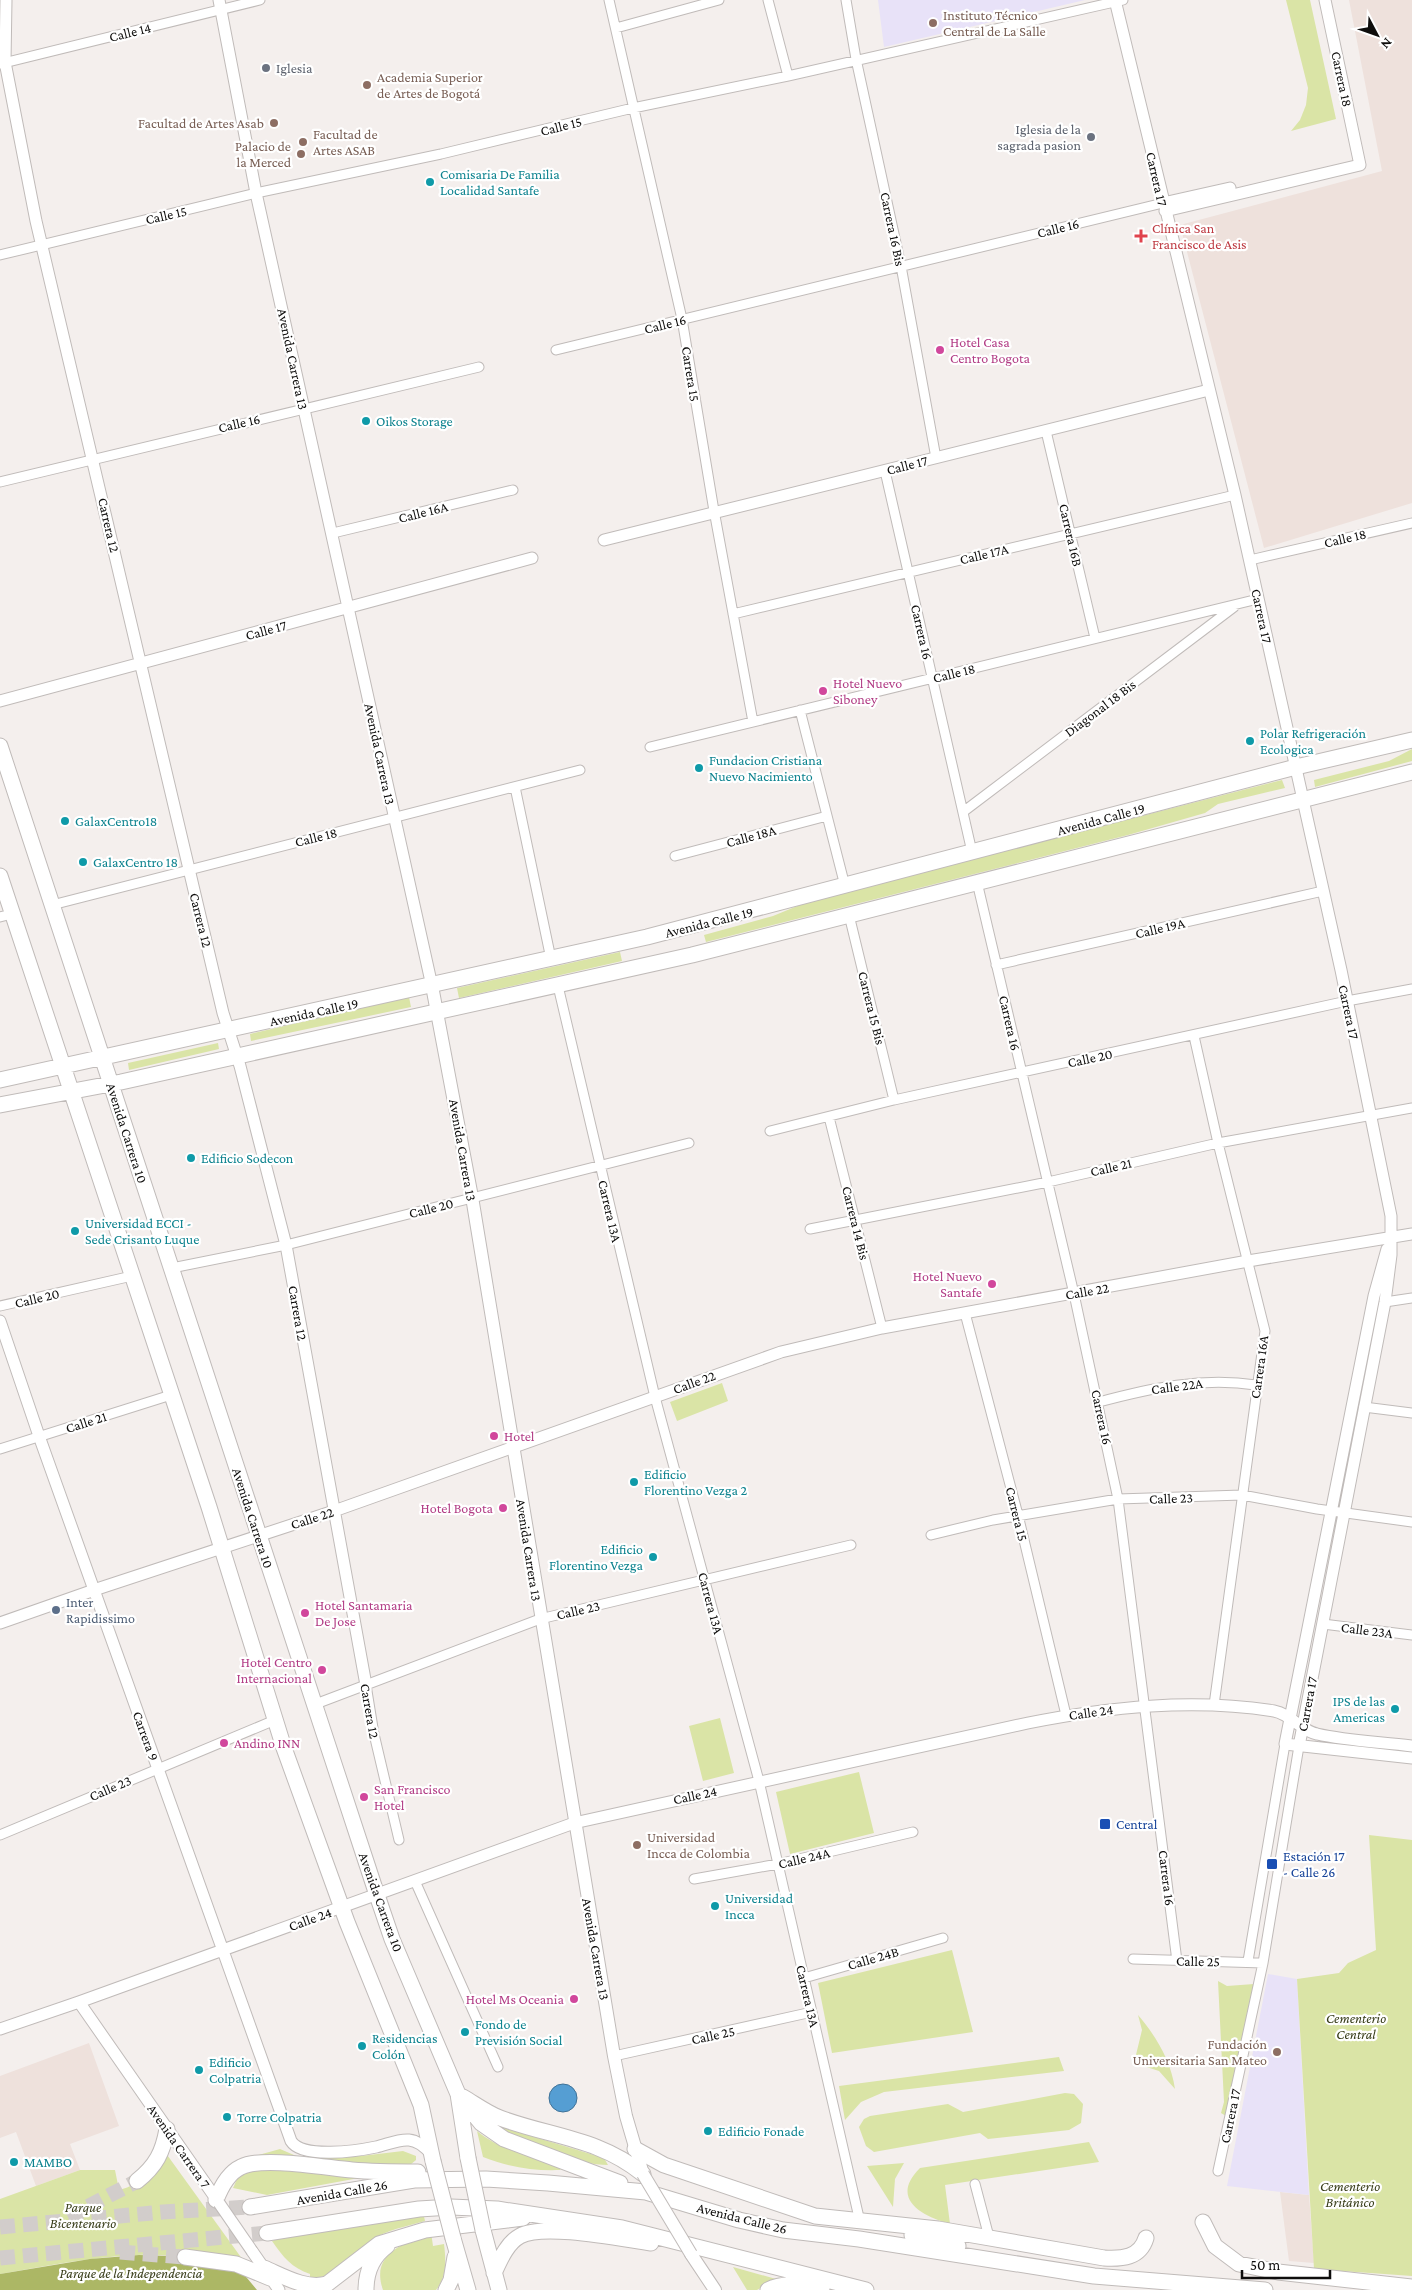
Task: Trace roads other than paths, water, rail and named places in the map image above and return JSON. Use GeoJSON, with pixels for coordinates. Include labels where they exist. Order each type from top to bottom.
{"type":"FeatureCollection","features":[{"type":"Feature","properties":{"kind":"main road","name":"Avenida Calle 19"},"geometry":{"type":"LineString","coordinates":[[0,1080],[432,986],[685,928],[1296,767],[1412,740]]}},
{"type":"Feature","properties":{"kind":"main road","name":"Avenida Carrera 10"},"geometry":{"type":"LineString","coordinates":[[0,746],[172,1268],[313,1705],[377,1895],[392,1939],[458,2094],[468,2158],[483,2230],[499,2290]]}},
{"type":"Feature","properties":{"kind":"main road","name":"Avenida Calle 19"},"geometry":{"type":"LineString","coordinates":[[0,1105],[111,1084],[438,1013],[692,955],[1412,772]]}},
{"type":"Feature","properties":{"kind":"main road"},"geometry":{"type":"LineString","coordinates":[[0,876],[6,916],[63,1066],[276,1720],[342,1907],[421,2105],[432,2158],[468,2290]]}},
{"type":"Feature","properties":{"kind":"main road","name":"Avenida Carrera 13"},"geometry":{"type":"LineString","coordinates":[[432,986],[472,1198],[574,1823],[626,2116],[643,2174],[697,2251],[715,2290]]}},
{"type":"Feature","properties":{"kind":"main road"},"geometry":{"type":"LineString","coordinates":[[458,2094],[500,2118],[598,2146],[620,2157],[643,2174]]}},
{"type":"Feature","properties":{"kind":"main road"},"geometry":{"type":"LineString","coordinates":[[458,2094],[481,2123],[504,2139],[594,2175],[646,2192]]}},
{"type":"Feature","properties":{"kind":"main road"},"geometry":{"type":"LineString","coordinates":[[138,2181],[156,2164],[162,2153],[168,2129]]}},
{"type":"Feature","properties":{"kind":"main road"},"geometry":{"type":"LineString","coordinates":[[635,2149],[664,2165],[799,2212],[860,2222],[937,2240],[1032,2266],[1094,2276],[1265,2290]]}},
{"type":"Feature","properties":{"kind":"main road"},"geometry":{"type":"LineString","coordinates":[[218,2202],[226,2180],[235,2170],[248,2164],[289,2164],[385,2172],[441,2171],[486,2179]]}},
{"type":"Feature","properties":{"kind":"main road","name":"Avenida Calle 26"},"geometry":{"type":"LineString","coordinates":[[250,2207],[414,2180],[486,2179],[646,2192],[763,2227],[860,2239],[937,2240]]}},
{"type":"Feature","properties":{"kind":"main road","name":"Avenida Calle 26"},"geometry":{"type":"LineString","coordinates":[[267,2233],[420,2209],[451,2207],[497,2209],[628,2229],[697,2251],[866,2290]]}},
{"type":"Feature","properties":{"kind":"main road"},"geometry":{"type":"LineString","coordinates":[[185,2257],[236,2264],[274,2283],[320,2287],[337,2277],[372,2247],[425,2230],[542,2216]]}},
{"type":"Feature","properties":{"kind":"main road"},"geometry":{"type":"LineString","coordinates":[[1203,2222],[1215,2246],[1238,2264],[1278,2272],[1412,2287]]}},
{"type":"Feature","properties":{"kind":"main road"},"geometry":{"type":"LineString","coordinates":[[366,2290],[368,2270],[379,2252],[425,2230]]}},
{"type":"Feature","properties":{"kind":"main road"},"geometry":{"type":"LineString","coordinates":[[494,2273],[515,2239],[536,2231],[697,2251]]}},
{"type":"Feature","properties":{"kind":"main road"},"geometry":{"type":"LineString","coordinates":[[937,2240],[989,2237],[1104,2258],[1121,2258],[1136,2253],[1144,2244],[1146,2238]]}},
{"type":"Feature","properties":{"kind":"main road"},"geometry":{"type":"LineString","coordinates":[[446,2290],[451,2280],[454,2243]]}},
{"type":"Feature","properties":{"kind":"main road"},"geometry":{"type":"LineString","coordinates":[[768,2290],[776,2285],[788,2284],[842,2290]]}},
{"type":"Feature","properties":{"kind":"street","name":"Carrera 12"},"geometry":{"type":"LineString","coordinates":[[6,0],[3,63],[43,244],[189,870],[228,1030],[238,1056],[286,1245],[374,1734],[399,1840]]}},
{"type":"Feature","properties":{"kind":"street","name":"Calle 14"},"geometry":{"type":"LineString","coordinates":[[3,63],[220,5],[260,0]]}},
{"type":"Feature","properties":{"kind":"street","name":"Carrera 15"},"geometry":{"type":"LineString","coordinates":[[609,0],[632,108],[682,319],[714,513],[753,722]]}},
{"type":"Feature","properties":{"kind":"street"},"geometry":{"type":"LineString","coordinates":[[616,28],[720,0]]}},
{"type":"Feature","properties":{"kind":"street"},"geometry":{"type":"LineString","coordinates":[[768,0],[788,76]]}},
{"type":"Feature","properties":{"kind":"street","name":"Carrera 16 Bis"},"geometry":{"type":"LineString","coordinates":[[846,0],[856,59],[902,266],[936,458]]}},
{"type":"Feature","properties":{"kind":"street","name":"Carrera 18"},"geometry":{"type":"LineString","coordinates":[[1325,0],[1358,157]]}},
{"type":"Feature","properties":{"kind":"street","name":"Calle 15"},"geometry":{"type":"LineString","coordinates":[[0,255],[256,193],[441,154],[632,108],[788,76],[856,59],[1118,1]]}},
{"type":"Feature","properties":{"kind":"street","name":"Carrera 17"},"geometry":{"type":"LineString","coordinates":[[1118,1],[1164,207],[1235,495],[1296,767],[1388,1196],[1391,1236],[1391,1255],[1385,1302],[1299,1746],[1263,1963],[1218,2171]]}},
{"type":"Feature","properties":{"kind":"street","name":"Avenida Carrera 13"},"geometry":{"type":"LineString","coordinates":[[220,5],[256,193],[432,986]]}},
{"type":"Feature","properties":{"kind":"street","name":"Calle 16"},"geometry":{"type":"LineString","coordinates":[[556,350],[902,266],[1164,207],[1334,165],[1358,157]]}},
{"type":"Feature","properties":{"kind":"street","name":"Calle 16"},"geometry":{"type":"LineString","coordinates":[[0,482],[93,458],[479,367]]}},
{"type":"Feature","properties":{"kind":"street","name":"Calle 17"},"geometry":{"type":"LineString","coordinates":[[604,540],[1210,390]]}},
{"type":"Feature","properties":{"kind":"street","name":"Carrera 16B"},"geometry":{"type":"LineString","coordinates":[[1046,431],[1095,638]]}},
{"type":"Feature","properties":{"kind":"street","name":"Carrera 16"},"geometry":{"type":"LineString","coordinates":[[885,470],[972,852]]}},
{"type":"Feature","properties":{"kind":"street","name":"Calle 16A"},"geometry":{"type":"LineString","coordinates":[[333,534],[513,490]]}},
{"type":"Feature","properties":{"kind":"street","name":"Calle 17A"},"geometry":{"type":"LineString","coordinates":[[733,614],[1235,495]]}},
{"type":"Feature","properties":{"kind":"street","name":"Calle 18"},"geometry":{"type":"LineString","coordinates":[[1250,560],[1412,523]]}},
{"type":"Feature","properties":{"kind":"street","name":"Calle 17"},"geometry":{"type":"LineString","coordinates":[[0,701],[532,558]]}},
{"type":"Feature","properties":{"kind":"street","name":"Calle 18"},"geometry":{"type":"LineString","coordinates":[[650,747],[1258,599]]}},
{"type":"Feature","properties":{"kind":"street","name":"Diagonal 18 Bis"},"geometry":{"type":"LineString","coordinates":[[963,812],[1238,604]]}},
{"type":"Feature","properties":{"kind":"street"},"geometry":{"type":"LineString","coordinates":[[800,710],[844,886]]}},
{"type":"Feature","properties":{"kind":"street","name":"Calle 18"},"geometry":{"type":"LineString","coordinates":[[52,904],[580,770]]}},
{"type":"Feature","properties":{"kind":"street"},"geometry":{"type":"LineString","coordinates":[[515,787],[551,959]]}},
{"type":"Feature","properties":{"kind":"street","name":"Calle 18A"},"geometry":{"type":"LineString","coordinates":[[675,856],[827,816]]}},
{"type":"Feature","properties":{"kind":"street","name":"Carrera 16"},"geometry":{"type":"LineString","coordinates":[[977,882],[1099,1402],[1118,1499],[1177,1961]]}},
{"type":"Feature","properties":{"kind":"street","name":"Calle 19A"},"geometry":{"type":"LineString","coordinates":[[996,965],[1323,890]]}},
{"type":"Feature","properties":{"kind":"street","name":"Carrera 15 Bis"},"geometry":{"type":"LineString","coordinates":[[850,915],[894,1100]]}},
{"type":"Feature","properties":{"kind":"street","name":"Carrera 13A"},"geometry":{"type":"LineString","coordinates":[[558,986],[655,1397],[759,1781],[860,2222]]}},
{"type":"Feature","properties":{"kind":"street","name":"Calle 20"},"geometry":{"type":"LineString","coordinates":[[770,1131],[894,1100],[1194,1036],[1347,1001],[1412,989]]}},
{"type":"Feature","properties":{"kind":"street","name":"Carrera 16A"},"geometry":{"type":"LineString","coordinates":[[1194,1036],[1218,1143],[1265,1331],[1256,1385],[1214,1705]]}},
{"type":"Feature","properties":{"kind":"street","name":"Calle 21"},"geometry":{"type":"LineString","coordinates":[[810,1229],[1048,1182],[1218,1143],[1412,1108]]}},
{"type":"Feature","properties":{"kind":"street","name":"Carrera 14 Bis"},"geometry":{"type":"LineString","coordinates":[[829,1117],[882,1328]]}},
{"type":"Feature","properties":{"kind":"street","name":"Calle 20"},"geometry":{"type":"LineString","coordinates":[[172,1268],[286,1245],[689,1143]]}},
{"type":"Feature","properties":{"kind":"street","name":"Calle 22"},"geometry":{"type":"LineString","coordinates":[[0,1623],[221,1547],[334,1511],[781,1352],[882,1328],[1248,1261],[1412,1234]]}},
{"type":"Feature","properties":{"kind":"street","name":"Carrera 17"},"geometry":{"type":"LineString","coordinates":[[1248,1962],[1290,1717],[1374,1296],[1391,1236]]}},
{"type":"Feature","properties":{"kind":"street","name":"Calle 20"},"geometry":{"type":"LineString","coordinates":[[0,1306],[132,1276]]}},
{"type":"Feature","properties":{"kind":"street"},"geometry":{"type":"LineString","coordinates":[[1385,1302],[1412,1298]]}},
{"type":"Feature","properties":{"kind":"street","name":"Carrera 15"},"geometry":{"type":"LineString","coordinates":[[965,1313],[1018,1515],[1066,1715]]}},
{"type":"Feature","properties":{"kind":"street","name":"Carrera 9"},"geometry":{"type":"LineString","coordinates":[[0,1322],[291,2141],[297,2148],[316,2152],[374,2148],[408,2140],[419,2143],[432,2158]]}},
{"type":"Feature","properties":{"kind":"street","name":"Calle 22A"},"geometry":{"type":"LineString","coordinates":[[1099,1402],[1155,1387],[1229,1381],[1256,1385]]}},
{"type":"Feature","properties":{"kind":"street","name":"Calle 21"},"geometry":{"type":"LineString","coordinates":[[0,1448],[171,1395]]}},
{"type":"Feature","properties":{"kind":"street"},"geometry":{"type":"LineString","coordinates":[[1364,1408],[1412,1413]]}},
{"type":"Feature","properties":{"kind":"street","name":"Calle 23"},"geometry":{"type":"LineString","coordinates":[[931,1535],[1018,1515],[1118,1499],[1242,1496],[1412,1522]]}},
{"type":"Feature","properties":{"kind":"street","name":"Calle 23"},"geometry":{"type":"LineString","coordinates":[[313,1705],[540,1619],[851,1544]]}},
{"type":"Feature","properties":{"kind":"street","name":"Calle 23A"},"geometry":{"type":"LineString","coordinates":[[1323,1624],[1412,1635]]}},
{"type":"Feature","properties":{"kind":"street","name":"Calle 24"},"geometry":{"type":"LineString","coordinates":[[0,2029],[574,1823],[1066,1715],[1145,1706],[1214,1705],[1275,1711],[1290,1717],[1303,1727],[1317,1734],[1412,1746]]}},
{"type":"Feature","properties":{"kind":"street","name":"Calle 23"},"geometry":{"type":"LineString","coordinates":[[0,1835],[276,1720]]}},
{"type":"Feature","properties":{"kind":"street"},"geometry":{"type":"LineString","coordinates":[[1285,1744],[1412,1758]]}},
{"type":"Feature","properties":{"kind":"street","name":"Calle 24A"},"geometry":{"type":"LineString","coordinates":[[694,1880],[778,1864],[913,1832]]}},
{"type":"Feature","properties":{"kind":"street"},"geometry":{"type":"LineString","coordinates":[[415,1881],[498,2067]]}},
{"type":"Feature","properties":{"kind":"street","name":"Calle 24B"},"geometry":{"type":"LineString","coordinates":[[804,1978],[943,1938]]}},
{"type":"Feature","properties":{"kind":"street","name":"Calle 25"},"geometry":{"type":"LineString","coordinates":[[1133,1959],[1263,1963]]}},
{"type":"Feature","properties":{"kind":"street","name":"Avenida Carrera 7"},"geometry":{"type":"LineString","coordinates":[[79,2002],[274,2283]]}},
{"type":"Feature","properties":{"kind":"street","name":"Calle 25"},"geometry":{"type":"LineString","coordinates":[[614,2056],[812,2012]]}},
{"type":"Feature","properties":{"kind":"street"},"geometry":{"type":"LineString","coordinates":[[975,2184],[989,2237]]}},
{"type":"Feature","properties":{"kind":"water"},"geometry":{"type":"Polygon","coordinates":[[[563,2084],[573,2088],[577,2098],[573,2108],[563,2112],[553,2108],[549,2098],[553,2088],[563,2084]]]}},
{"type":"Feature","properties":{"kind":"tunnel"},"geometry":{"type":"LineString","coordinates":[[68,2217],[137,2181]]}},
{"type":"Feature","properties":{"kind":"tunnel"},"geometry":{"type":"LineString","coordinates":[[0,2227],[163,2212],[250,2207]]}},
{"type":"Feature","properties":{"kind":"tunnel"},"geometry":{"type":"LineString","coordinates":[[0,2258],[267,2233]]}},
{"type":"Feature","properties":{"kind":"tunnel"},"geometry":{"type":"LineString","coordinates":[[120,2252],[185,2257]]}},
{"type":"Feature","properties":{"kind":"place","name":"Instituto Técnico Central de La Salle"},"geometry":{"type":"Point","coordinates":[933,23]}},
{"type":"Feature","properties":{"kind":"place","name":"Iglesia"},"geometry":{"type":"Point","coordinates":[266,68]}},
{"type":"Feature","properties":{"kind":"place","name":"Academia Superior de Artes de Bogotá"},"geometry":{"type":"Point","coordinates":[367,85]}},
{"type":"Feature","properties":{"kind":"place","name":"Facultad de Artes Asab"},"geometry":{"type":"Point","coordinates":[274,123]}},
{"type":"Feature","properties":{"kind":"place","name":"Iglesia de la sagrada pasion"},"geometry":{"type":"Point","coordinates":[1091,137]}},
{"type":"Feature","properties":{"kind":"place","name":"Facultad de Artes ASAB"},"geometry":{"type":"Point","coordinates":[303,142]}},
{"type":"Feature","properties":{"kind":"place","name":"Palacio de la Merced"},"geometry":{"type":"Point","coordinates":[301,154]}},
{"type":"Feature","properties":{"kind":"place","name":"Comisaria De Familia Localidad Santafe"},"geometry":{"type":"Point","coordinates":[430,182]}},
{"type":"Feature","properties":{"kind":"place","name":"Clínica San Francisco de Asis"},"geometry":{"type":"Point","coordinates":[1141,236]}},
{"type":"Feature","properties":{"kind":"place","name":"Hotel Casa Centro Bogota"},"geometry":{"type":"Point","coordinates":[940,350]}},
{"type":"Feature","properties":{"kind":"place","name":"Oikos Storage"},"geometry":{"type":"Point","coordinates":[366,421]}},
{"type":"Feature","properties":{"kind":"place","name":"Hotel Nuevo Siboney"},"geometry":{"type":"Point","coordinates":[823,691]}},
{"type":"Feature","properties":{"kind":"place","name":"Polar Refrigeración Ecologica"},"geometry":{"type":"Point","coordinates":[1250,741]}},
{"type":"Feature","properties":{"kind":"place","name":"Fundacion Cristiana Nuevo Nacimiento"},"geometry":{"type":"Point","coordinates":[699,768]}},
{"type":"Feature","properties":{"kind":"place","name":"GalaxCentro18"},"geometry":{"type":"Point","coordinates":[65,821]}},
{"type":"Feature","properties":{"kind":"place","name":"GalaxCentro 18"},"geometry":{"type":"Point","coordinates":[83,862]}},
{"type":"Feature","properties":{"kind":"place","name":"Edificio Sodecon"},"geometry":{"type":"Point","coordinates":[191,1158]}},
{"type":"Feature","properties":{"kind":"place","name":"Universidad ECCI - Sede Crisanto Luque"},"geometry":{"type":"Point","coordinates":[75,1231]}},
{"type":"Feature","properties":{"kind":"place","name":"Hotel Nuevo Santafe"},"geometry":{"type":"Point","coordinates":[992,1284]}},
{"type":"Feature","properties":{"kind":"place","name":"Hotel"},"geometry":{"type":"Point","coordinates":[494,1436]}},
{"type":"Feature","properties":{"kind":"place","name":"Edificio Florentino Vezga 2"},"geometry":{"type":"Point","coordinates":[634,1482]}},
{"type":"Feature","properties":{"kind":"place","name":"Hotel Bogota"},"geometry":{"type":"Point","coordinates":[503,1508]}},
{"type":"Feature","properties":{"kind":"place","name":"Edificio Florentino Vezga"},"geometry":{"type":"Point","coordinates":[653,1557]}},
{"type":"Feature","properties":{"kind":"place","name":"Inter Rapidissimo"},"geometry":{"type":"Point","coordinates":[56,1610]}},
{"type":"Feature","properties":{"kind":"place","name":"Hotel Santamaria De Jose"},"geometry":{"type":"Point","coordinates":[305,1613]}},
{"type":"Feature","properties":{"kind":"place","name":"Hotel Centro Internacional"},"geometry":{"type":"Point","coordinates":[322,1670]}},
{"type":"Feature","properties":{"kind":"place","name":"IPS de las Americas"},"geometry":{"type":"Point","coordinates":[1395,1709]}},
{"type":"Feature","properties":{"kind":"place","name":"Andino INN"},"geometry":{"type":"Point","coordinates":[224,1743]}},
{"type":"Feature","properties":{"kind":"place","name":"San Francisco Hotel"},"geometry":{"type":"Point","coordinates":[364,1797]}},
{"type":"Feature","properties":{"kind":"place","name":"Central"},"geometry":{"type":"Point","coordinates":[1105,1824]}},
{"type":"Feature","properties":{"kind":"place","name":"Universidad Incca de Colombia"},"geometry":{"type":"Point","coordinates":[637,1845]}},
{"type":"Feature","properties":{"kind":"place","name":"Estación 17 - Calle 26"},"geometry":{"type":"Point","coordinates":[1272,1864]}},
{"type":"Feature","properties":{"kind":"place","name":"Universidad Incca"},"geometry":{"type":"Point","coordinates":[715,1906]}},
{"type":"Feature","properties":{"kind":"place","name":"Hotel Ms Oceania"},"geometry":{"type":"Point","coordinates":[574,1999]}},
{"type":"Feature","properties":{"kind":"place","name":"Fondo de Previsión Social"},"geometry":{"type":"Point","coordinates":[465,2032]}},
{"type":"Feature","properties":{"kind":"place","name":"Residencias Colón"},"geometry":{"type":"Point","coordinates":[362,2046]}},
{"type":"Feature","properties":{"kind":"place","name":"Fundación Universitaria San Mateo"},"geometry":{"type":"Point","coordinates":[1277,2052]}},
{"type":"Feature","properties":{"kind":"place","name":"Edificio Colpatria"},"geometry":{"type":"Point","coordinates":[199,2070]}},
{"type":"Feature","properties":{"kind":"place","name":"Torre Colpatria"},"geometry":{"type":"Point","coordinates":[227,2117]}},
{"type":"Feature","properties":{"kind":"place","name":"Edificio Fonade"},"geometry":{"type":"Point","coordinates":[708,2131]}},
{"type":"Feature","properties":{"kind":"place","name":"MAMBO"},"geometry":{"type":"Point","coordinates":[14,2162]}},
{"type":"Feature","properties":{"kind":"park label","name":"Cementerio Central"},"geometry":{"type":"Point","coordinates":[1356,2026]}},
{"type":"Feature","properties":{"kind":"park label","name":"Cementerio Británico"},"geometry":{"type":"Point","coordinates":[1350,2194]}},
{"type":"Feature","properties":{"kind":"park label","name":"Parque Bicentenario"},"geometry":{"type":"Point","coordinates":[83,2216]}},
{"type":"Feature","properties":{"kind":"park label","name":"Parque de la Independencia"},"geometry":{"type":"Point","coordinates":[131,2273]}}]}
